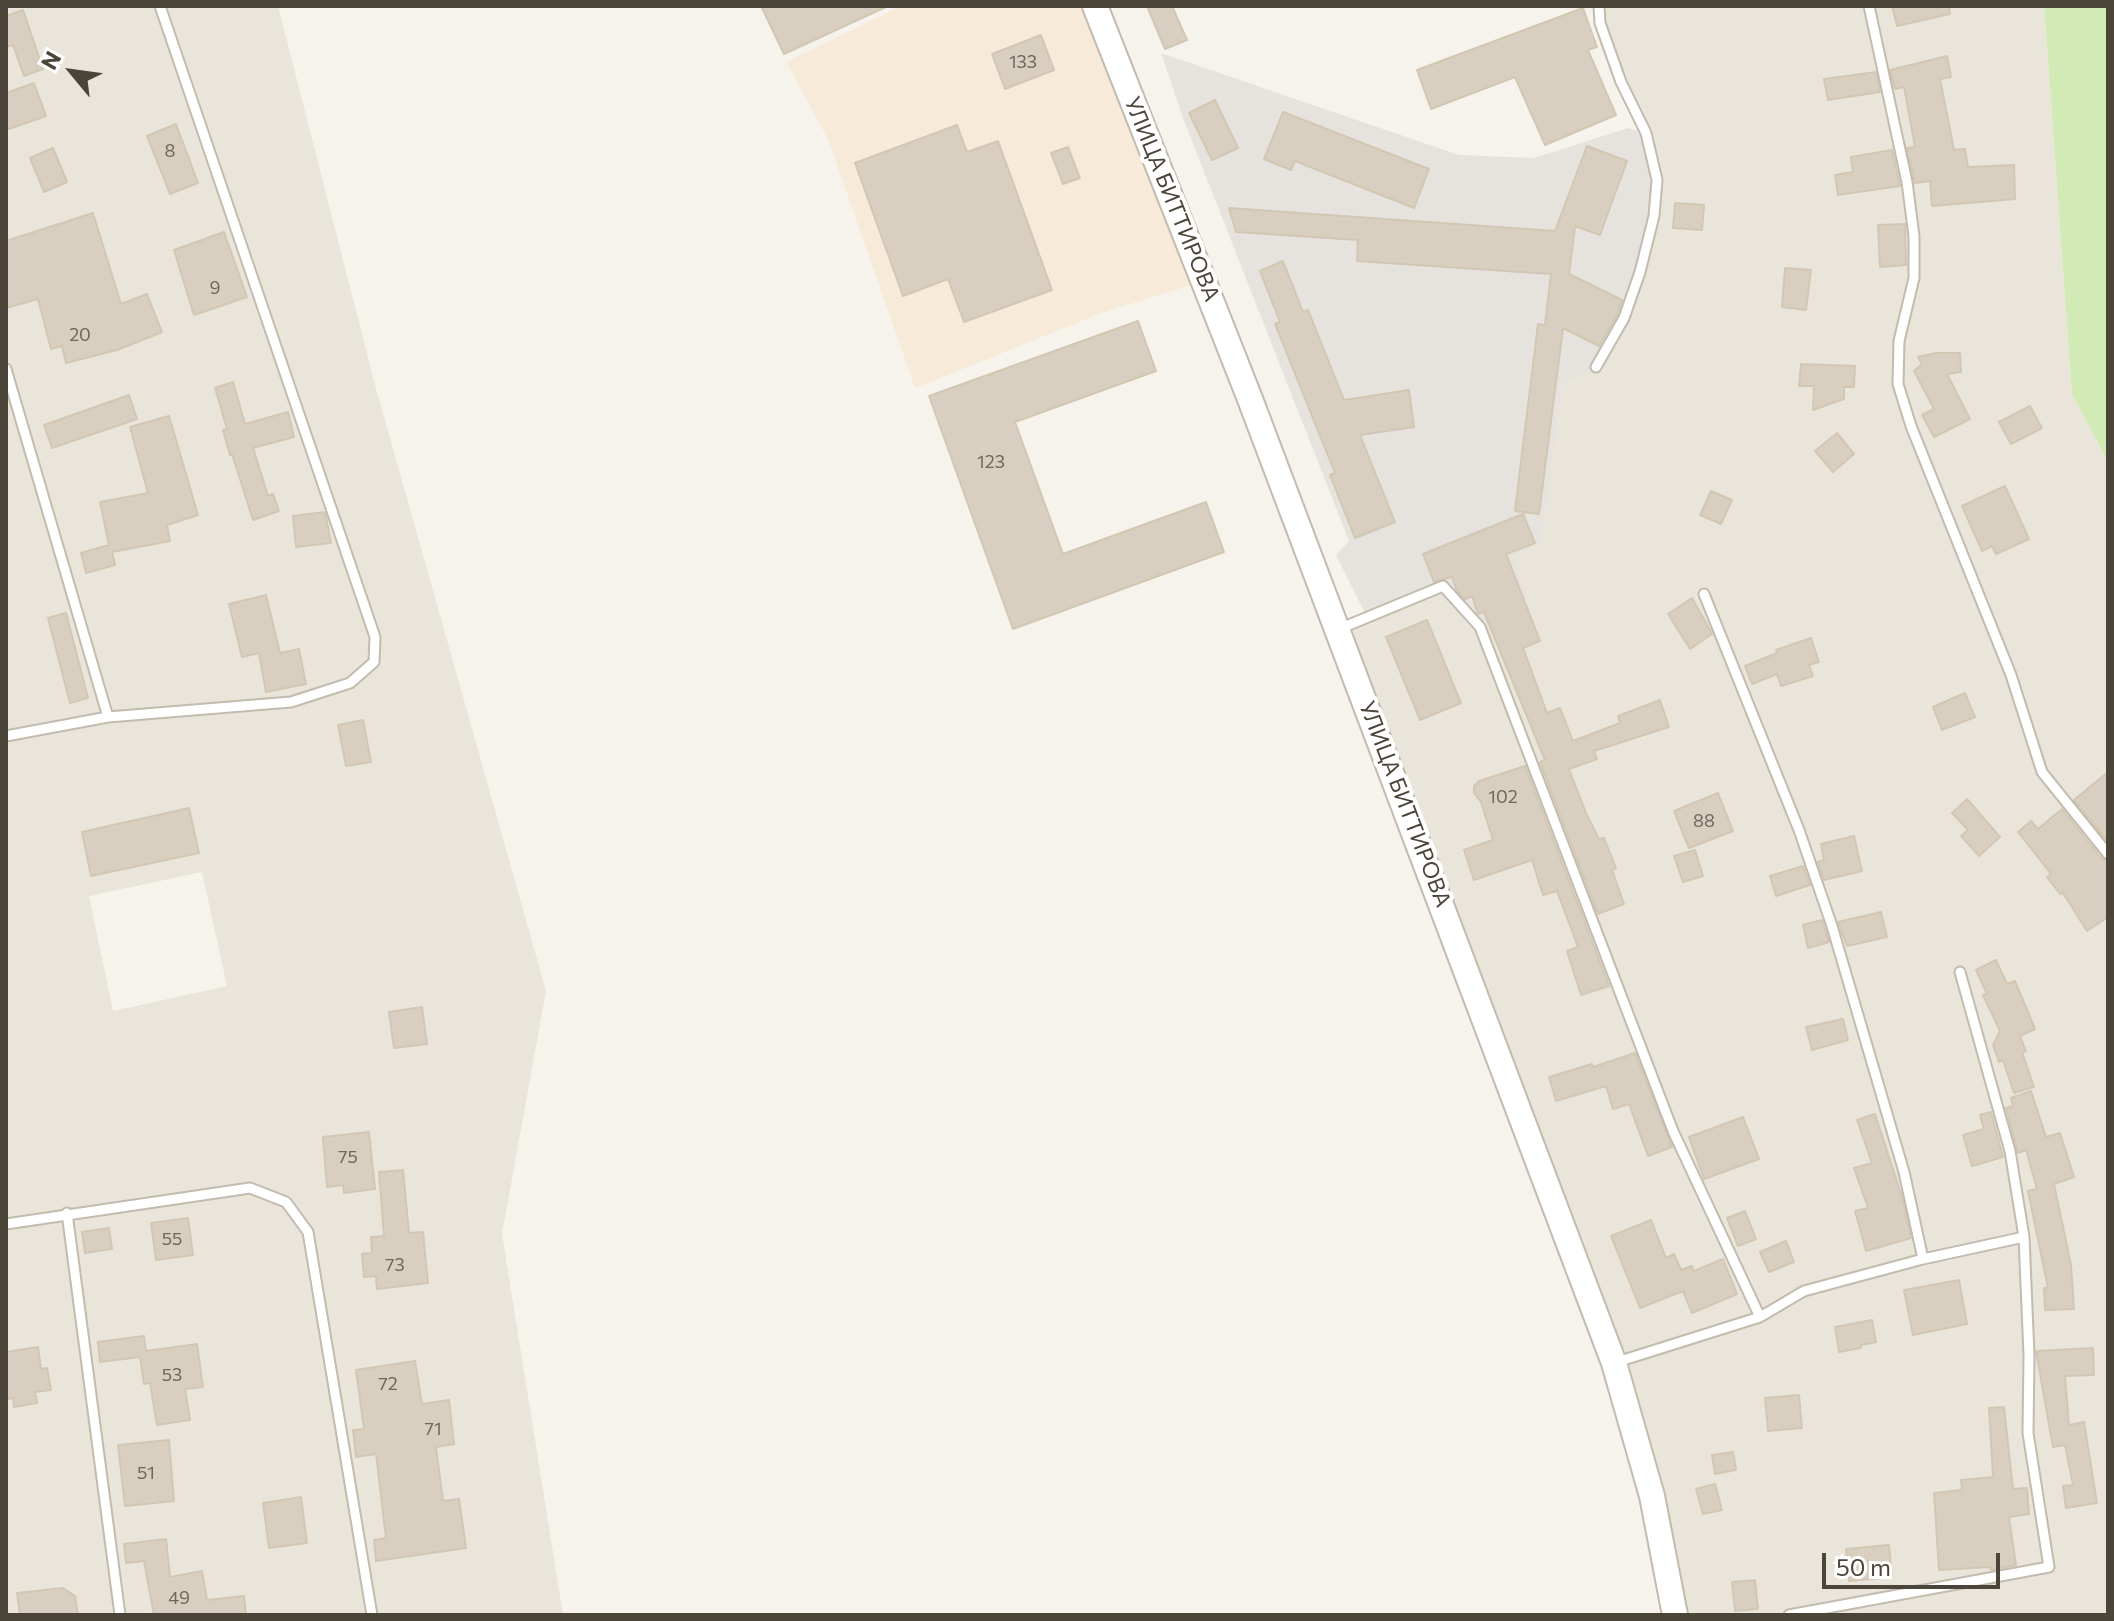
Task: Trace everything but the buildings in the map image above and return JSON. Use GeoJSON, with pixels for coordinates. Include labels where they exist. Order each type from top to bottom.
{"type":"FeatureCollection","features":[{"type":"Feature","properties":{"kind":"street","name":"УЛИЦА БИТТИРОВА"},"geometry":{"type":"LineString","coordinates":[[1095,6],[1169,189],[1338,629],[1614,1363],[1652,1496],[1675,1615]]}},
{"type":"Feature","properties":{"kind":"lane"},"geometry":{"type":"LineString","coordinates":[[6,736],[108,717],[291,702],[350,683],[374,662],[375,637],[160,6]]}},
{"type":"Feature","properties":{"kind":"lane"},"geometry":{"type":"LineString","coordinates":[[1596,367],[1624,318],[1640,272],[1654,216],[1657,180],[1646,133],[1621,82],[1600,23],[1599,6]]}},
{"type":"Feature","properties":{"kind":"lane"},"geometry":{"type":"LineString","coordinates":[[1869,6],[1907,182],[1914,236],[1914,278],[1899,341],[1898,384],[1911,426],[2011,675],[2042,772],[2108,854]]}},
{"type":"Feature","properties":{"kind":"lane"},"geometry":{"type":"LineString","coordinates":[[6,369],[108,717]]}},
{"type":"Feature","properties":{"kind":"lane"},"geometry":{"type":"LineString","coordinates":[[1338,629],[1443,586],[1480,627],[1673,1131],[1760,1317]]}},
{"type":"Feature","properties":{"kind":"lane"},"geometry":{"type":"LineString","coordinates":[[1704,594],[1799,830],[1832,926],[1904,1172],[1923,1259]]}},
{"type":"Feature","properties":{"kind":"lane"},"geometry":{"type":"LineString","coordinates":[[1789,1615],[2049,1567],[2028,1433],[2029,1355],[2024,1237],[2010,1151],[1960,972]]}},
{"type":"Feature","properties":{"kind":"lane"},"geometry":{"type":"LineString","coordinates":[[6,1224],[250,1188],[286,1202],[308,1232],[372,1615]]}},
{"type":"Feature","properties":{"kind":"lane"},"geometry":{"type":"LineString","coordinates":[[67,1213],[120,1615]]}},
{"type":"Feature","properties":{"kind":"lane"},"geometry":{"type":"LineString","coordinates":[[1614,1363],[1760,1317],[1804,1291],[1923,1259],[2024,1237]]}},
{"type":"Feature","properties":{"kind":"shaded area"},"geometry":{"type":"Polygon","coordinates":[[[6,6],[278,6],[375,385],[546,991],[502,1234],[563,1615],[6,1615],[6,6]],[[202,872],[89,896],[113,1011],[227,986],[202,872]]]}},
{"type":"Feature","properties":{"kind":"shaded area"},"geometry":{"type":"Polygon","coordinates":[[[896,6],[1095,6],[1205,281],[1104,312],[915,388],[828,139],[786,62],[896,6]]]}},
{"type":"Feature","properties":{"kind":"shaded area"},"geometry":{"type":"Polygon","coordinates":[[[1599,6],[2044,6],[2072,393],[2108,463],[2108,1615],[1675,1615],[1652,1496],[1338,629],[1541,543],[1563,384],[1596,367],[1646,133],[1621,82],[1599,6]]]}},
{"type":"Feature","properties":{"kind":"shaded area"},"geometry":{"type":"Polygon","coordinates":[[[1161,53],[1459,155],[1534,158],[1628,128],[1646,133],[1657,180],[1654,216],[1624,318],[1596,367],[1563,384],[1541,544],[1511,556],[1529,603],[1480,627],[1442,586],[1367,617],[1336,555],[1349,541],[1183,118],[1161,53]]]}},
{"type":"Feature","properties":{"kind":"green space"},"geometry":{"type":"Polygon","coordinates":[[[2044,6],[2108,6],[2108,462],[2072,394],[2044,6]]]}}]}
